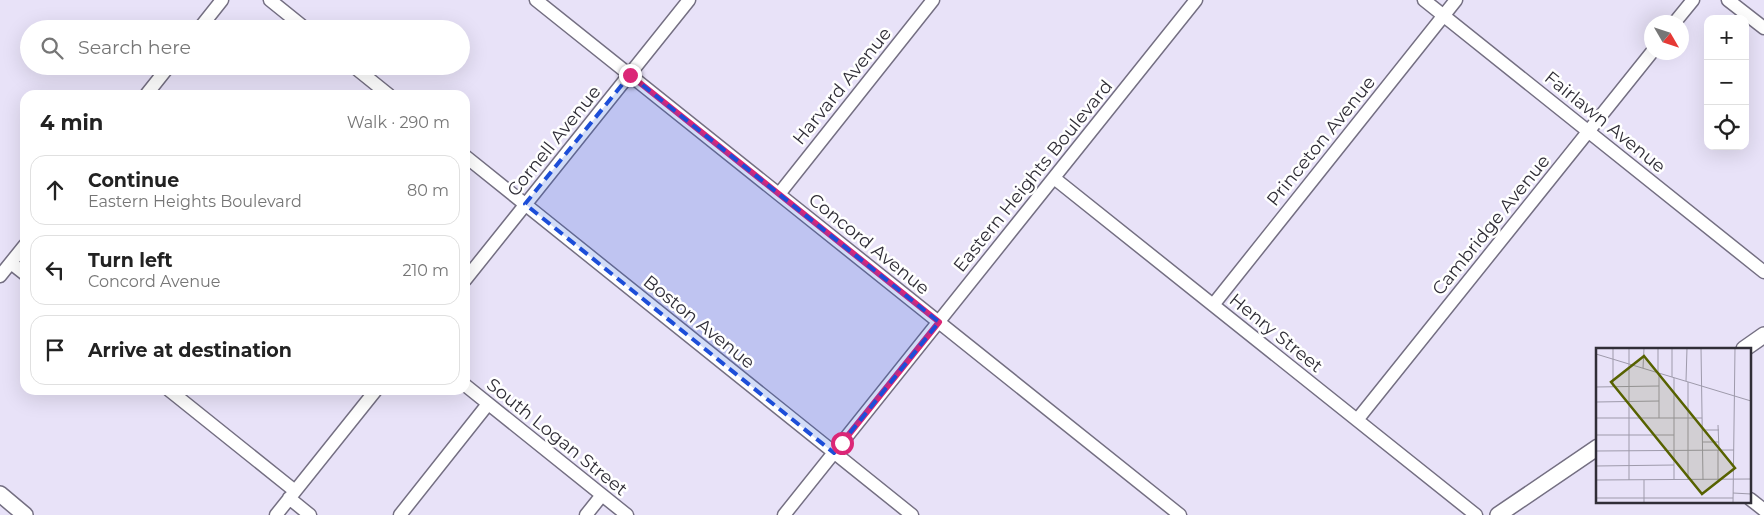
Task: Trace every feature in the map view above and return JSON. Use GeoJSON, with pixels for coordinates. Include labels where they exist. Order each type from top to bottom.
{"type":"FeatureCollection","features":[{"type":"Feature","properties":{"kind":"street"},"geometry":{"type":"LineString","coordinates":[[206,20],[222,0]]}},
{"type":"Feature","properties":{"kind":"street"},"geometry":{"type":"LineString","coordinates":[[270,0],[295,20]]}},
{"type":"Feature","properties":{"kind":"street","name":"Concord Avenue"},"geometry":{"type":"LineString","coordinates":[[536,0],[1180,515]]}},
{"type":"Feature","properties":{"kind":"street","name":"Cornell Avenue"},"geometry":{"type":"LineString","coordinates":[[470,274],[689,0]]}},
{"type":"Feature","properties":{"kind":"street","name":"Harvard Avenue"},"geometry":{"type":"LineString","coordinates":[[778,194],[933,0]]}},
{"type":"Feature","properties":{"kind":"street","name":"Eastern Heights Boulevard"},"geometry":{"type":"LineString","coordinates":[[784,515],[1196,0]]}},
{"type":"Feature","properties":{"kind":"street","name":"Fairlawn Avenue"},"geometry":{"type":"LineString","coordinates":[[1424,0],[1764,272]]}},
{"type":"Feature","properties":{"kind":"street","name":"Princeton Avenue"},"geometry":{"type":"LineString","coordinates":[[1213,305],[1456,0]]}},
{"type":"Feature","properties":{"kind":"street"},"geometry":{"type":"LineString","coordinates":[[1681,15],[1693,0]]}},
{"type":"Feature","properties":{"kind":"street"},"geometry":{"type":"LineString","coordinates":[[1728,0],[1764,28]]}},
{"type":"Feature","properties":{"kind":"street","name":"Cambridge Avenue"},"geometry":{"type":"LineString","coordinates":[[1357,420],[1646,60]]}},
{"type":"Feature","properties":{"kind":"street"},"geometry":{"type":"LineString","coordinates":[[150,90],[162,75]]}},
{"type":"Feature","properties":{"kind":"street"},"geometry":{"type":"LineString","coordinates":[[364,75],[383,90]]}},
{"type":"Feature","properties":{"kind":"street","name":"Boston Avenue"},"geometry":{"type":"LineString","coordinates":[[470,160],[912,515]]}},
{"type":"Feature","properties":{"kind":"street","name":"Henry Street"},"geometry":{"type":"LineString","coordinates":[[1054,178],[1476,515]]}},
{"type":"Feature","properties":{"kind":"street"},"geometry":{"type":"LineString","coordinates":[[0,276],[20,251]]}},
{"type":"Feature","properties":{"kind":"street"},"geometry":{"type":"LineString","coordinates":[[11,263],[20,270]]}},
{"type":"Feature","properties":{"kind":"street"},"geometry":{"type":"LineString","coordinates":[[1745,348],[1764,335]]}},
{"type":"Feature","properties":{"kind":"street","name":"South Logan Street"},"geometry":{"type":"LineString","coordinates":[[470,390],[627,515]]}},
{"type":"Feature","properties":{"kind":"street"},"geometry":{"type":"LineString","coordinates":[[175,395],[292,495],[310,515]]}},
{"type":"Feature","properties":{"kind":"street"},"geometry":{"type":"LineString","coordinates":[[276,515],[372,395]]}},
{"type":"Feature","properties":{"kind":"street"},"geometry":{"type":"LineString","coordinates":[[400,515],[488,404]]}},
{"type":"Feature","properties":{"kind":"street"},"geometry":{"type":"LineString","coordinates":[[1498,515],[1596,448]]}},
{"type":"Feature","properties":{"kind":"street"},"geometry":{"type":"LineString","coordinates":[[0,494],[25,515]]}},
{"type":"Feature","properties":{"kind":"street"},"geometry":{"type":"LineString","coordinates":[[586,515],[602,495]]}},
{"type":"Feature","properties":{"kind":"street"},"geometry":{"type":"LineString","coordinates":[[1752,501],[1764,510]]}},
{"type":"Feature","properties":{"kind":"highlighted area"},"geometry":{"type":"Polygon","coordinates":[[[630,75],[939,322],[834,453],[525,204],[630,75]]]}},
{"type":"Feature","properties":{"kind":"route"},"geometry":{"type":"LineString","coordinates":[[630,75],[939,322],[842,443]]}}]}
